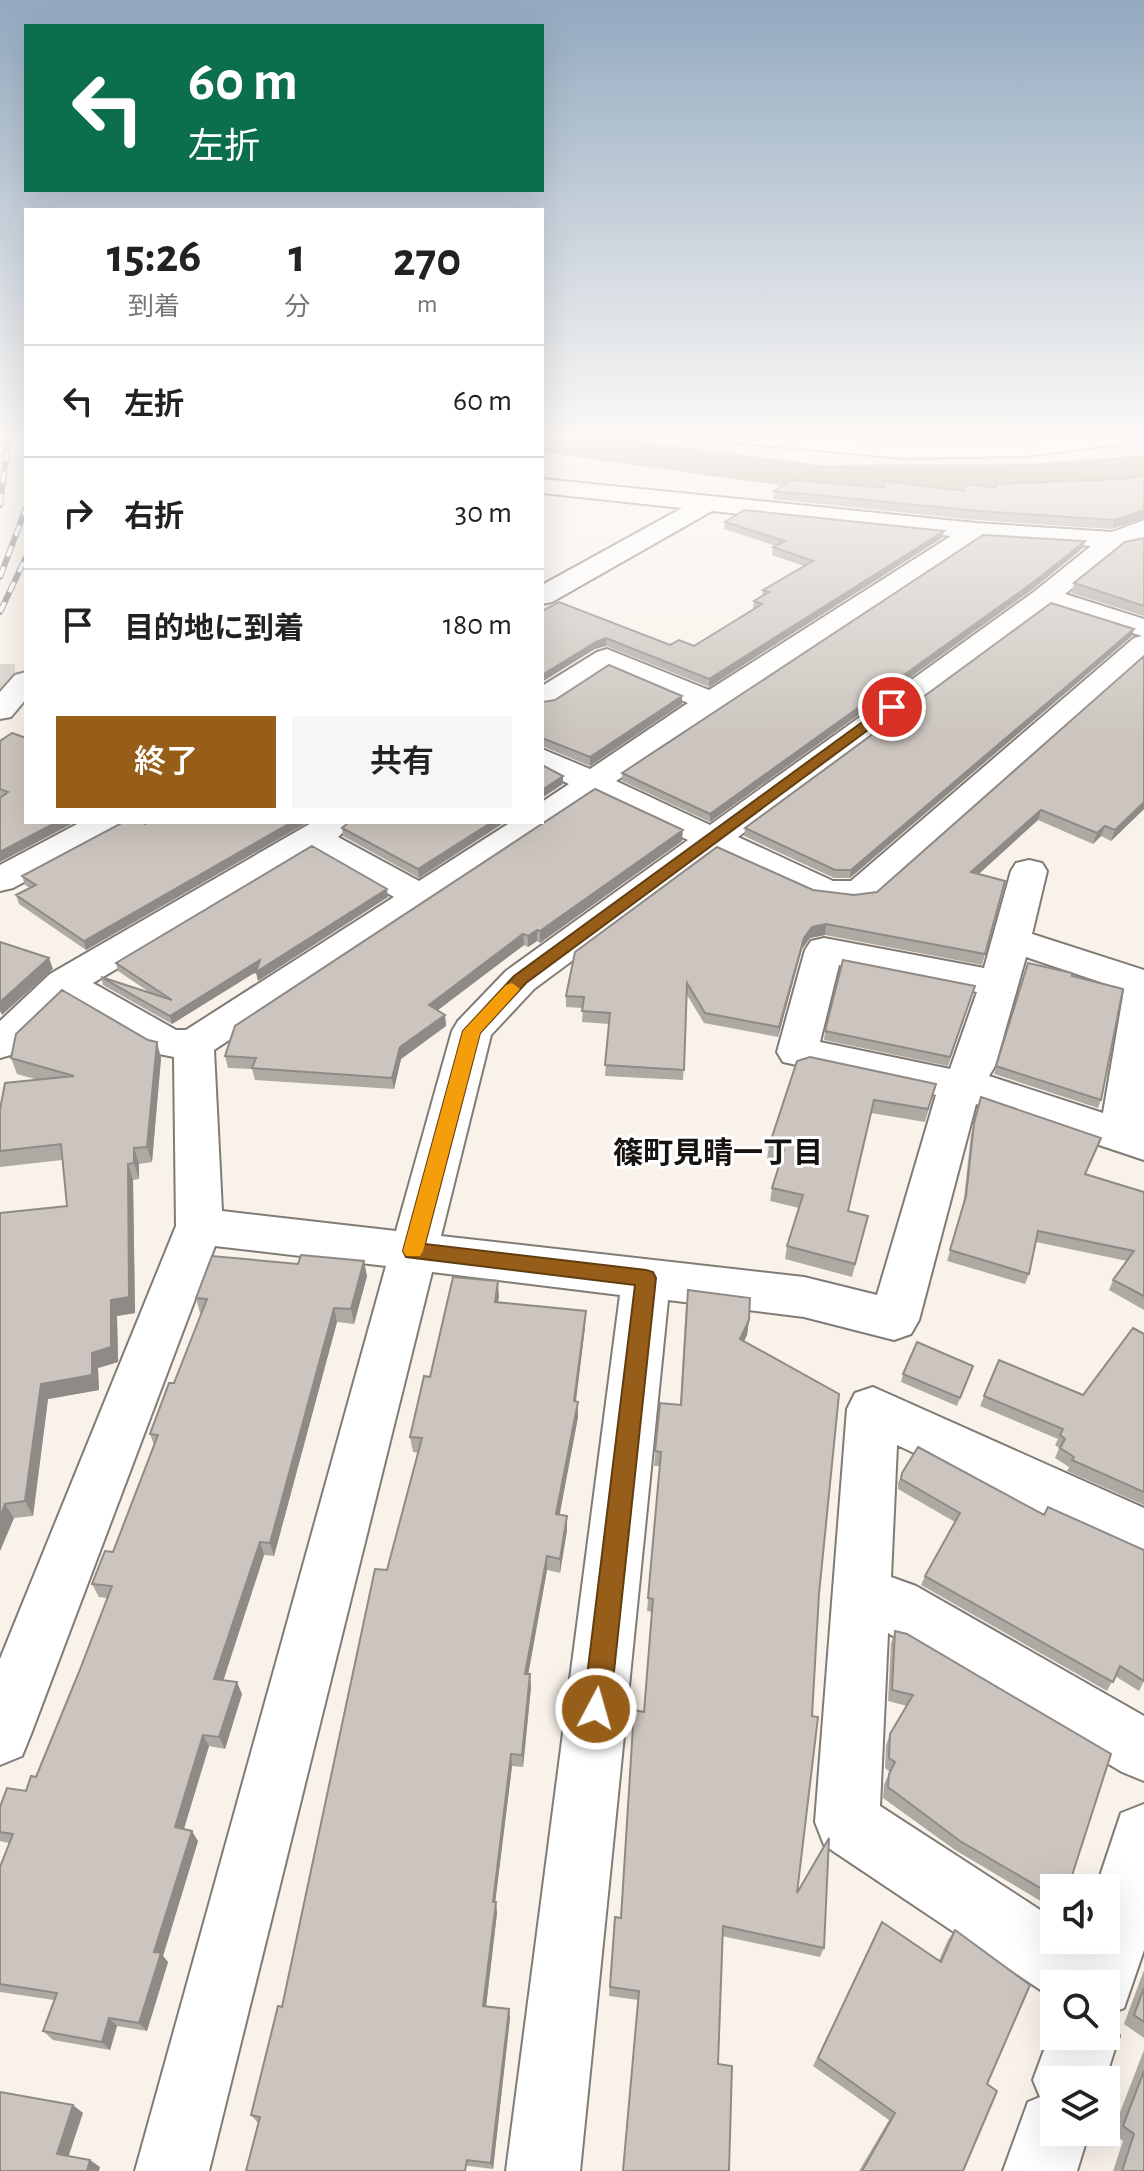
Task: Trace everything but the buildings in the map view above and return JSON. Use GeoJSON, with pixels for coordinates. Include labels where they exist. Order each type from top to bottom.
{"type":"FeatureCollection","features":[{"type":"Feature","properties":{"kind":"street"},"geometry":{"type":"LineString","coordinates":[[544,595],[651,535]]}},
{"type":"Feature","properties":{"kind":"street"},"geometry":{"type":"LineString","coordinates":[[544,816],[711,702],[969,535]]}},
{"type":"Feature","properties":{"kind":"street"},"geometry":{"type":"LineString","coordinates":[[1090,535],[1134,537]]}},
{"type":"Feature","properties":{"kind":"street"},"geometry":{"type":"LineString","coordinates":[[172,2171],[472,1031],[520,980],[713,836],[1045,597],[1134,537]]}},
{"type":"Feature","properties":{"kind":"street"},"geometry":{"type":"LineString","coordinates":[[1045,597],[1144,628]]}},
{"type":"Feature","properties":{"kind":"street"},"geometry":{"type":"LineString","coordinates":[[544,760],[713,836],[827,892],[860,892],[1144,644]]}},
{"type":"Feature","properties":{"kind":"street"},"geometry":{"type":"LineString","coordinates":[[544,698],[607,658],[711,702]]}},
{"type":"Feature","properties":{"kind":"street"},"geometry":{"type":"LineString","coordinates":[[0,710],[22,681]]}},
{"type":"Feature","properties":{"kind":"street"},"geometry":{"type":"LineString","coordinates":[[0,880],[104,824]]}},
{"type":"Feature","properties":{"kind":"street"},"geometry":{"type":"LineString","coordinates":[[64,983],[168,1043],[193,1045],[531,824]]}},
{"type":"Feature","properties":{"kind":"street"},"geometry":{"type":"LineString","coordinates":[[0,1044],[64,983],[326,830],[422,897]]}},
{"type":"Feature","properties":{"kind":"street"},"geometry":{"type":"LineString","coordinates":[[199,1226],[804,1297],[894,1320],[959,1087],[974,1066],[1029,871]]}},
{"type":"Feature","properties":{"kind":"street"},"geometry":{"type":"LineString","coordinates":[[1012,940],[1144,983]]}},
{"type":"Feature","properties":{"kind":"street"},"geometry":{"type":"LineString","coordinates":[[997,983],[824,950],[797,1052],[992,1092],[1133,1139],[1144,990]]}},
{"type":"Feature","properties":{"kind":"street"},"geometry":{"type":"LineString","coordinates":[[0,1734],[199,1226],[193,1045]]}},
{"type":"Feature","properties":{"kind":"street"},"geometry":{"type":"LineString","coordinates":[[543,2171],[646,1278]]}},
{"type":"Feature","properties":{"kind":"street"},"geometry":{"type":"LineString","coordinates":[[1072,1970],[847,1822],[873,1409],[1144,1535]]}},
{"type":"Feature","properties":{"kind":"street"},"geometry":{"type":"LineString","coordinates":[[861,1595],[896,1606],[1144,1750]]}},
{"type":"Feature","properties":{"kind":"street"},"geometry":{"type":"LineString","coordinates":[[1104,1970],[1144,1836]]}},
{"type":"Feature","properties":{"kind":"street"},"geometry":{"type":"LineString","coordinates":[[1040,2171],[1048,2146]]}},
{"type":"Feature","properties":{"kind":"tunnel"},"geometry":{"type":"LineString","coordinates":[[0,680],[15,680]]}},
{"type":"Feature","properties":{"kind":"railway"},"geometry":{"type":"LineString","coordinates":[[0,577],[16,535]]}},
{"type":"Feature","properties":{"kind":"railway"},"geometry":{"type":"LineString","coordinates":[[0,612],[24,561]]}},
{"type":"Feature","properties":{"kind":"slow traffic"},"geometry":{"type":"LineString","coordinates":[[413,1251],[472,1031],[512,989]]}},
{"type":"Feature","properties":{"kind":"district","name":"篠町見晴一丁目"},"geometry":{"type":"Point","coordinates":[718,1154]}},
{"type":"Feature","properties":{"kind":"route"},"geometry":{"type":"LineString","coordinates":[[596,1709],[646,1278],[413,1251],[472,1031],[520,980],[892,707]]}}]}
